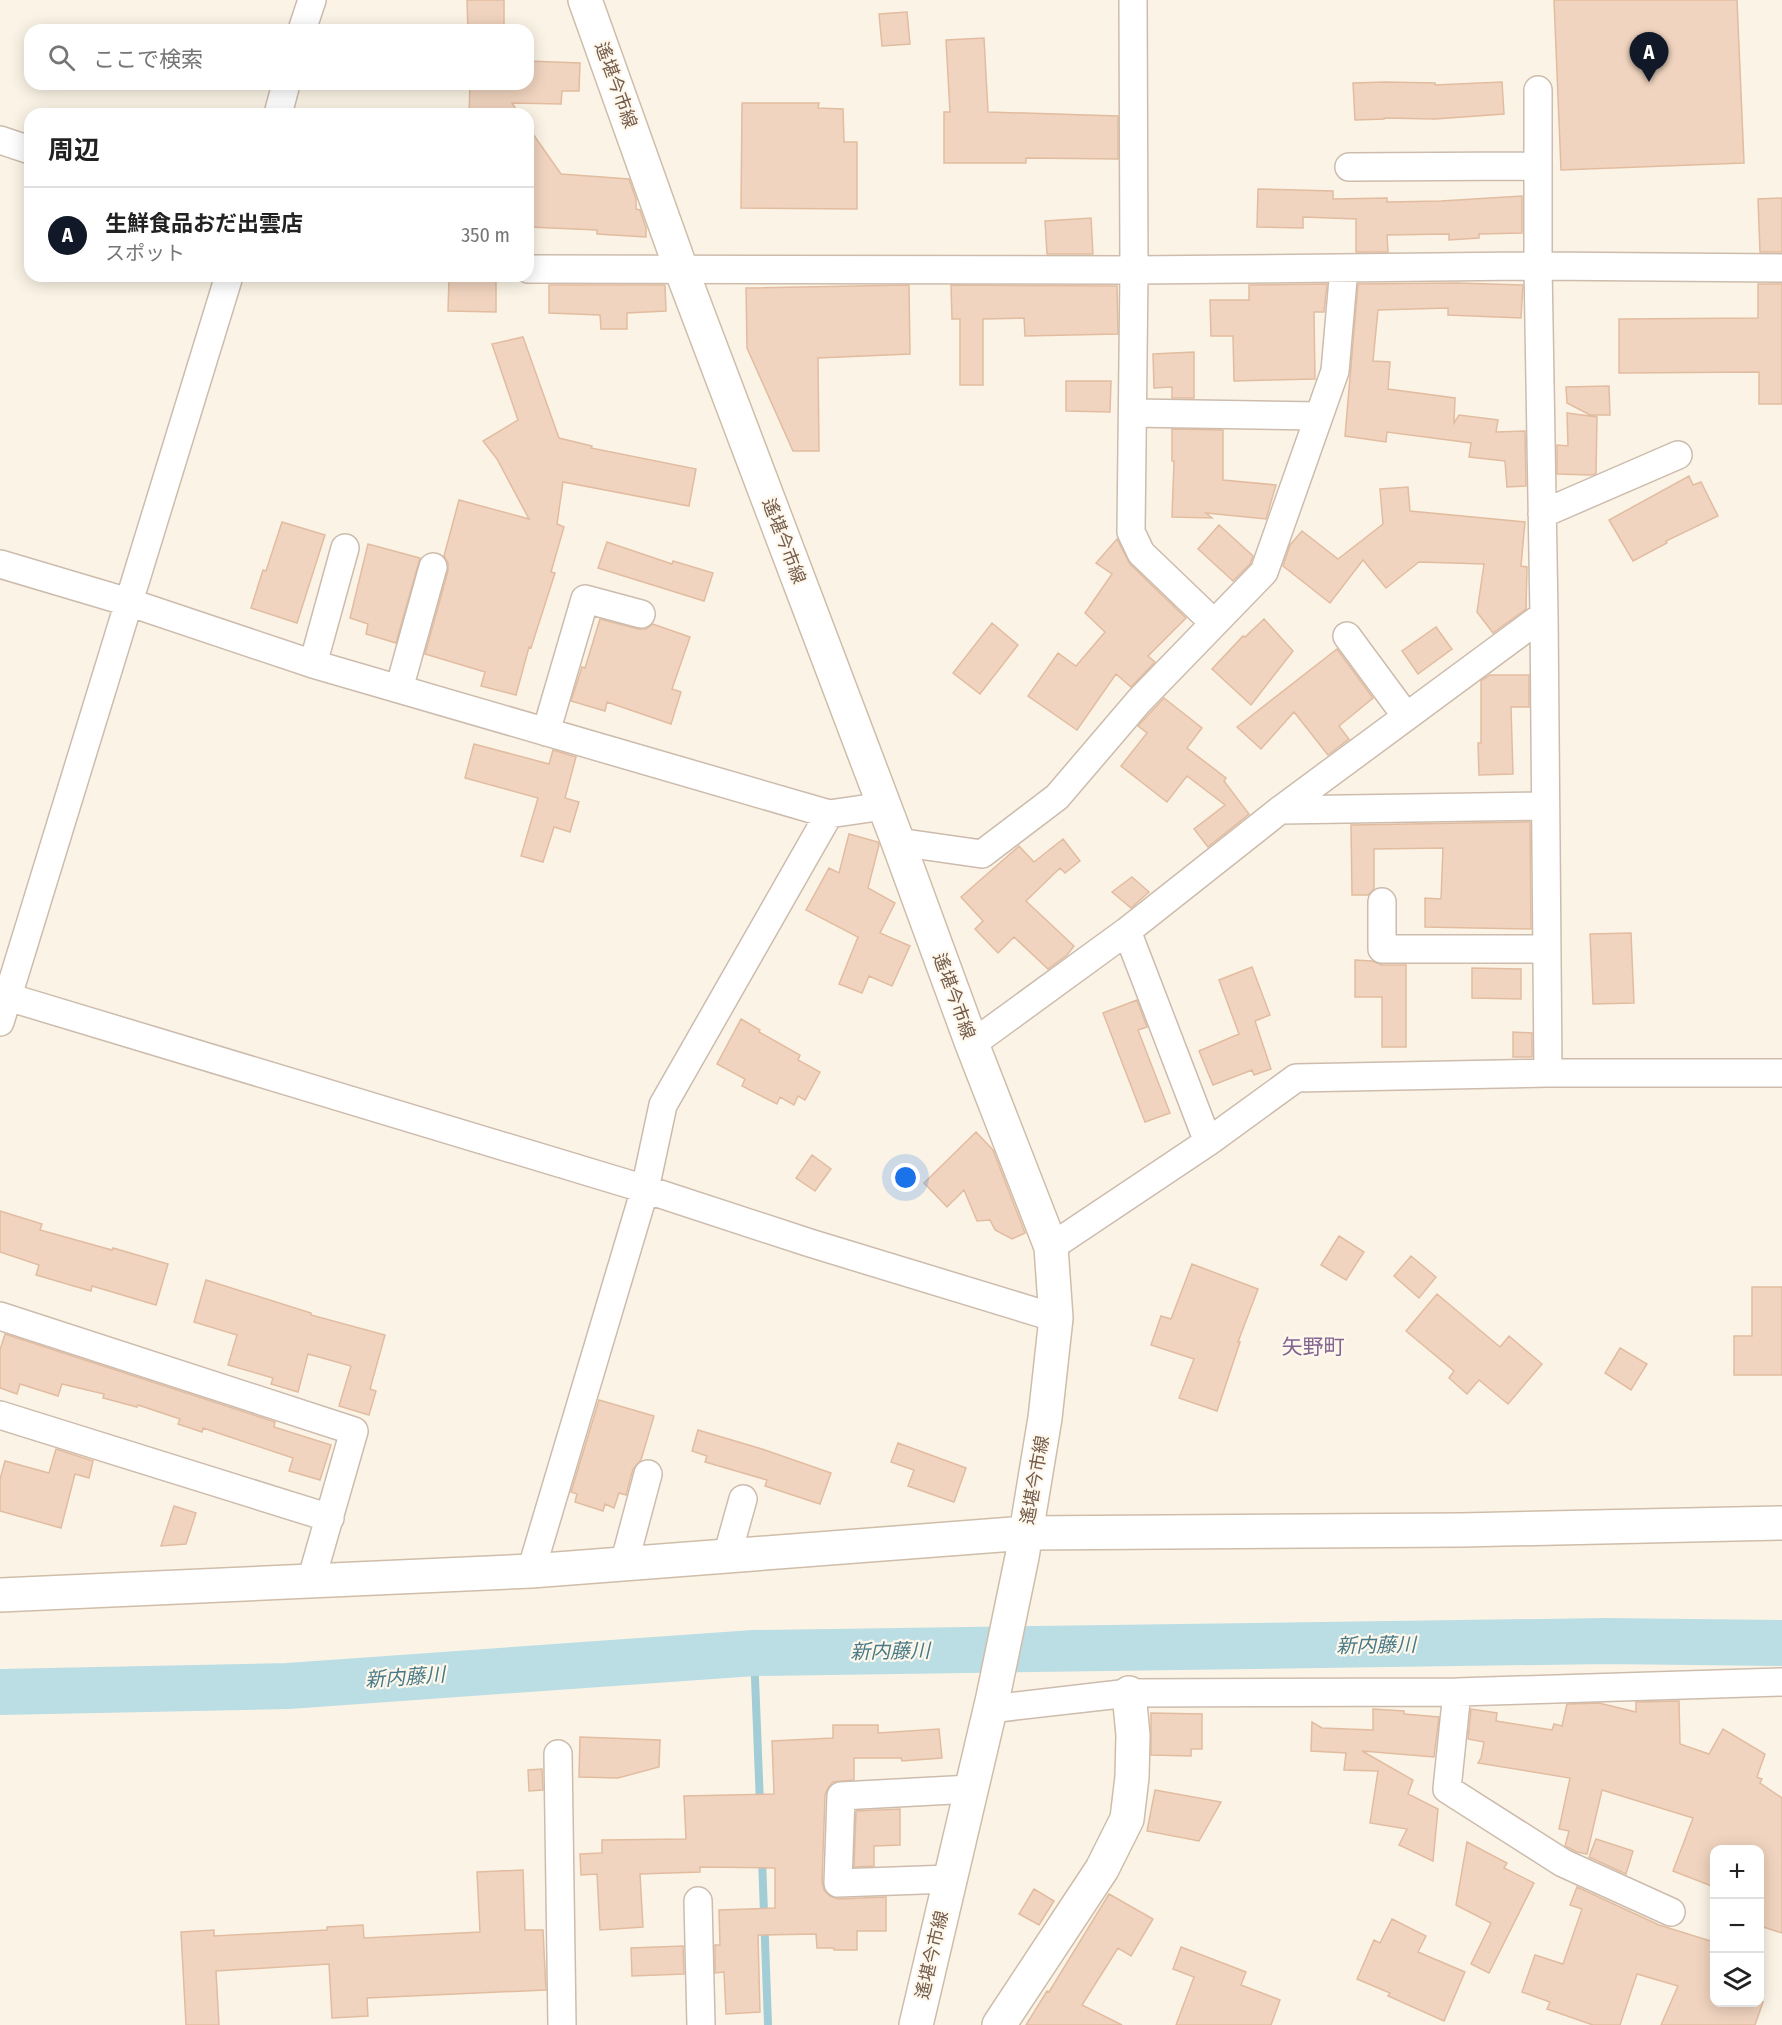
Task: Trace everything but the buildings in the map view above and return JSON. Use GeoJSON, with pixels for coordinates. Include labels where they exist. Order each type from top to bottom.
{"type":"FeatureCollection","features":[{"type":"Feature","properties":{"kind":"street"},"geometry":{"type":"LineString","coordinates":[[304,24],[312,0]]}},
{"type":"Feature","properties":{"kind":"street","name":"遙堪今市線"},"geometry":{"type":"LineString","coordinates":[[585,0],[681,269],[972,1044],[1052,1247],[1056,1318],[1045,1418],[1024,1545],[991,1703],[916,2025]]}},
{"type":"Feature","properties":{"kind":"street"},"geometry":{"type":"LineString","coordinates":[[1132,0],[1134,270],[1131,532],[1141,553],[1214,623]]}},
{"type":"Feature","properties":{"kind":"street"},"geometry":{"type":"LineString","coordinates":[[280,108],[284,90]]}},
{"type":"Feature","properties":{"kind":"street"},"geometry":{"type":"LineString","coordinates":[[1538,90],[1548,1073]]}},
{"type":"Feature","properties":{"kind":"street"},"geometry":{"type":"LineString","coordinates":[[0,140],[24,148]]}},
{"type":"Feature","properties":{"kind":"street"},"geometry":{"type":"LineString","coordinates":[[1349,168],[1538,166]]}},
{"type":"Feature","properties":{"kind":"street"},"geometry":{"type":"LineString","coordinates":[[534,269],[1134,270],[1538,266],[1782,268]]}},
{"type":"Feature","properties":{"kind":"street"},"geometry":{"type":"LineString","coordinates":[[898,842],[982,855],[1057,797],[1138,701],[1264,572],[1335,371],[1344,268]]}},
{"type":"Feature","properties":{"kind":"street"},"geometry":{"type":"LineString","coordinates":[[228,282],[4,1009],[645,1189],[810,1243],[1056,1318]]}},
{"type":"Feature","properties":{"kind":"street"},"geometry":{"type":"LineString","coordinates":[[1133,413],[1319,416]]}},
{"type":"Feature","properties":{"kind":"street"},"geometry":{"type":"LineString","coordinates":[[1542,514],[1678,455]]}},
{"type":"Feature","properties":{"kind":"street"},"geometry":{"type":"LineString","coordinates":[[313,664],[345,548]]}},
{"type":"Feature","properties":{"kind":"street"},"geometry":{"type":"LineString","coordinates":[[0,564],[128,602],[313,664],[829,814],[884,806]]}},
{"type":"Feature","properties":{"kind":"street"},"geometry":{"type":"LineString","coordinates":[[399,689],[433,567]]}},
{"type":"Feature","properties":{"kind":"street"},"geometry":{"type":"LineString","coordinates":[[546,732],[585,599],[641,614]]}},
{"type":"Feature","properties":{"kind":"street"},"geometry":{"type":"LineString","coordinates":[[972,1044],[1127,931],[1280,810],[1544,615]]}},
{"type":"Feature","properties":{"kind":"street"},"geometry":{"type":"LineString","coordinates":[[1347,636],[1406,717]]}},
{"type":"Feature","properties":{"kind":"street"},"geometry":{"type":"LineString","coordinates":[[1280,810],[1545,806]]}},
{"type":"Feature","properties":{"kind":"street"},"geometry":{"type":"LineString","coordinates":[[531,1571],[645,1189],[663,1105],[829,814]]}},
{"type":"Feature","properties":{"kind":"street"},"geometry":{"type":"LineString","coordinates":[[1382,903],[1382,949],[1547,949]]}},
{"type":"Feature","properties":{"kind":"street"},"geometry":{"type":"LineString","coordinates":[[1127,931],[1208,1142]]}},
{"type":"Feature","properties":{"kind":"street"},"geometry":{"type":"LineString","coordinates":[[1052,1247],[1208,1142],[1296,1078],[1548,1073],[1782,1073]]}},
{"type":"Feature","properties":{"kind":"street"},"geometry":{"type":"LineString","coordinates":[[0,1316],[354,1431],[311,1581]]}},
{"type":"Feature","properties":{"kind":"street"},"geometry":{"type":"LineString","coordinates":[[0,1415],[330,1518]]}},
{"type":"Feature","properties":{"kind":"street"},"geometry":{"type":"LineString","coordinates":[[624,1564],[648,1474]]}},
{"type":"Feature","properties":{"kind":"street"},"geometry":{"type":"LineString","coordinates":[[727,1556],[743,1499]]}},
{"type":"Feature","properties":{"kind":"street"},"geometry":{"type":"LineString","coordinates":[[0,1595],[531,1571],[727,1556],[1461,1530],[1782,1522]]}},
{"type":"Feature","properties":{"kind":"street"},"geometry":{"type":"LineString","coordinates":[[991,1703],[1129,1693],[1457,1692],[1782,1682]]}},
{"type":"Feature","properties":{"kind":"street"},"geometry":{"type":"LineString","coordinates":[[1457,1692],[1447,1789],[1563,1863],[1671,1912]]}},
{"type":"Feature","properties":{"kind":"street"},"geometry":{"type":"LineString","coordinates":[[999,2025],[1102,1869],[1127,1819],[1132,1777],[1133,1735],[1129,1693]]}},
{"type":"Feature","properties":{"kind":"street"},"geometry":{"type":"LineString","coordinates":[[558,1754],[562,2025]]}},
{"type":"Feature","properties":{"kind":"street"},"geometry":{"type":"LineString","coordinates":[[950,1879],[838,1883],[841,1797],[971,1789]]}},
{"type":"Feature","properties":{"kind":"street"},"geometry":{"type":"LineString","coordinates":[[698,1901],[701,2025]]}},
{"type":"Feature","properties":{"kind":"waterway","name":"新内藤川"},"geometry":{"type":"LineString","coordinates":[[0,1692],[288,1686],[754,1653],[1605,1641],[1782,1643]]}},
{"type":"Feature","properties":{"kind":"waterway"},"geometry":{"type":"LineString","coordinates":[[754,1653],[760,1804]]}},
{"type":"Feature","properties":{"kind":"waterway"},"geometry":{"type":"LineString","coordinates":[[762,1858],[768,2024]]}},
{"type":"Feature","properties":{"kind":"place","name":"生鮮食品おだ出雲店"},"geometry":{"type":"Point","coordinates":[1649,82]}},
{"type":"Feature","properties":{"kind":"district","name":"矢野町"},"geometry":{"type":"Point","coordinates":[1313,1347]}}]}
